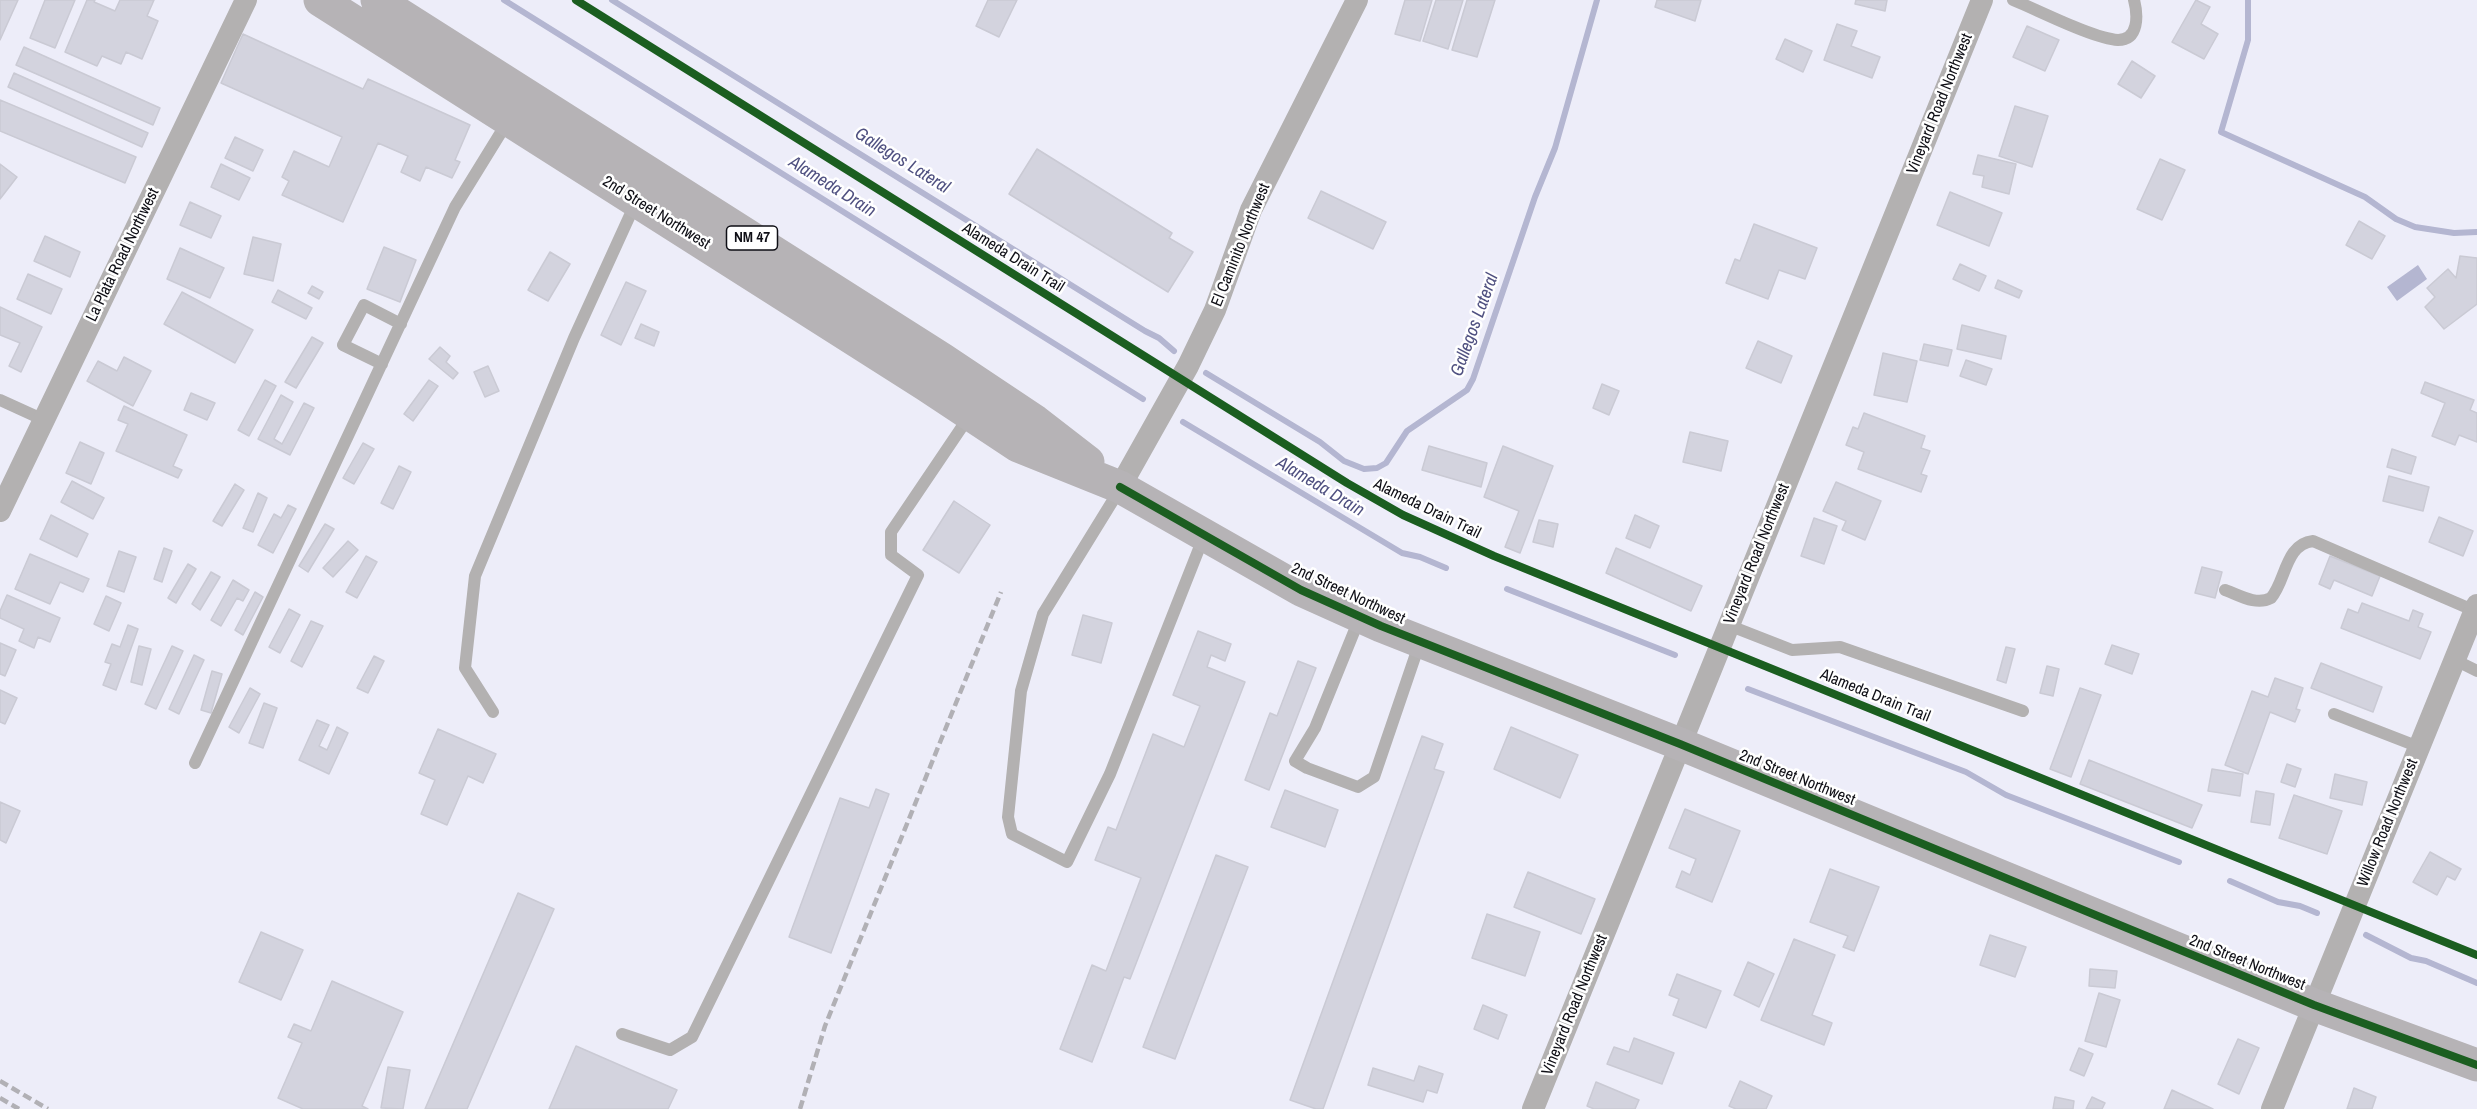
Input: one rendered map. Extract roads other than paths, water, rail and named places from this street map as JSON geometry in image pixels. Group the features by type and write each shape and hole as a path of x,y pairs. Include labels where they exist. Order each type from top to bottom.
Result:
{"main road":[{"name":"2nd Street Northwest","path":"320,0 637,201 977,400 1035,421 1120,487 1301,590 1420,641 1680,744 2314,1005 2477,1065"},
{"name":"2nd Street Northwest","path":"377,0 977,400"}],"street":[{"name":"La Plata Road Northwest","path":"0,511 246,0"},
{"name":"El Caminito Northwest","path":"1120,487 1188,366 1215,310 1251,210 1357,0"},
{"name":"Vineyard Road Northwest","path":"1533,1109 1982,0"},
{"name":"Willow Road Northwest","path":"2272,1109 2354,904 2401,797 2476,608"}],"lane":[{"path":"2013,0 2096,35 2119,40 2132,35 2137,26 2134,0"},
{"path":"195,762 455,207 509,120"},
{"path":"493,712 465,668 475,576 574,338 637,201"},
{"path":"382,364 343,345 364,305 401,324"},
{"path":"0,400 44,420"},
{"path":"622,1034 670,1050 692,1036 918,575 891,555 891,532 977,400"},
{"path":"1120,487 1043,614 1021,691 1008,817 1012,834 1067,862 1110,774 1205,535"},
{"path":"2225,590 2252,600 2261,601 2271,598 2294,551 2300,545 2313,541 2476,608"},
{"path":"1360,616 1315,728 1295,761 1307,768 1358,787 1374,777 1420,641"},
{"path":"1728,625 1792,650 1840,647 2023,711"},
{"path":"2455,660 2477,671"},
{"path":"2334,714 2419,747"}],"water":[{"path":"2418,265 2427,279 2397,301 2387,287"}],"waterway":[{"name":"Alameda Drain","path":"504,0 1143,399"},
{"name":"Gallegos Lateral","path":"612,0 1159,338 1174,351"},
{"name":"Gallegos Lateral","path":"1206,373 1320,442 1344,461 1364,469 1377,468 1386,463 1407,431 1467,390 1473,379 1535,197 1555,148 1597,0"},
{"path":"2248,0 2248,40 2221,132 2365,197 2396,219 2415,227 2454,233 2477,232"},
{"name":"Alameda Drain","path":"1183,422 1402,553 1420,557 1446,568"},
{"name":"Alameda Drain","path":"1507,589 1675,655"},
{"name":"Alameda Drain","path":"1748,689 1966,772 2006,795 2179,862"},
{"name":"Alameda Drain","path":"2230,881 2278,902 2300,906 2317,913"},
{"name":"Alameda Drain","path":"2366,935 2411,958 2426,961 2477,983"}],"railway":[{"path":"800,1109 825,1026 1001,592"},
{"path":"0,1081 48,1109"},
{"path":"0,1098 19,1109"}]}
